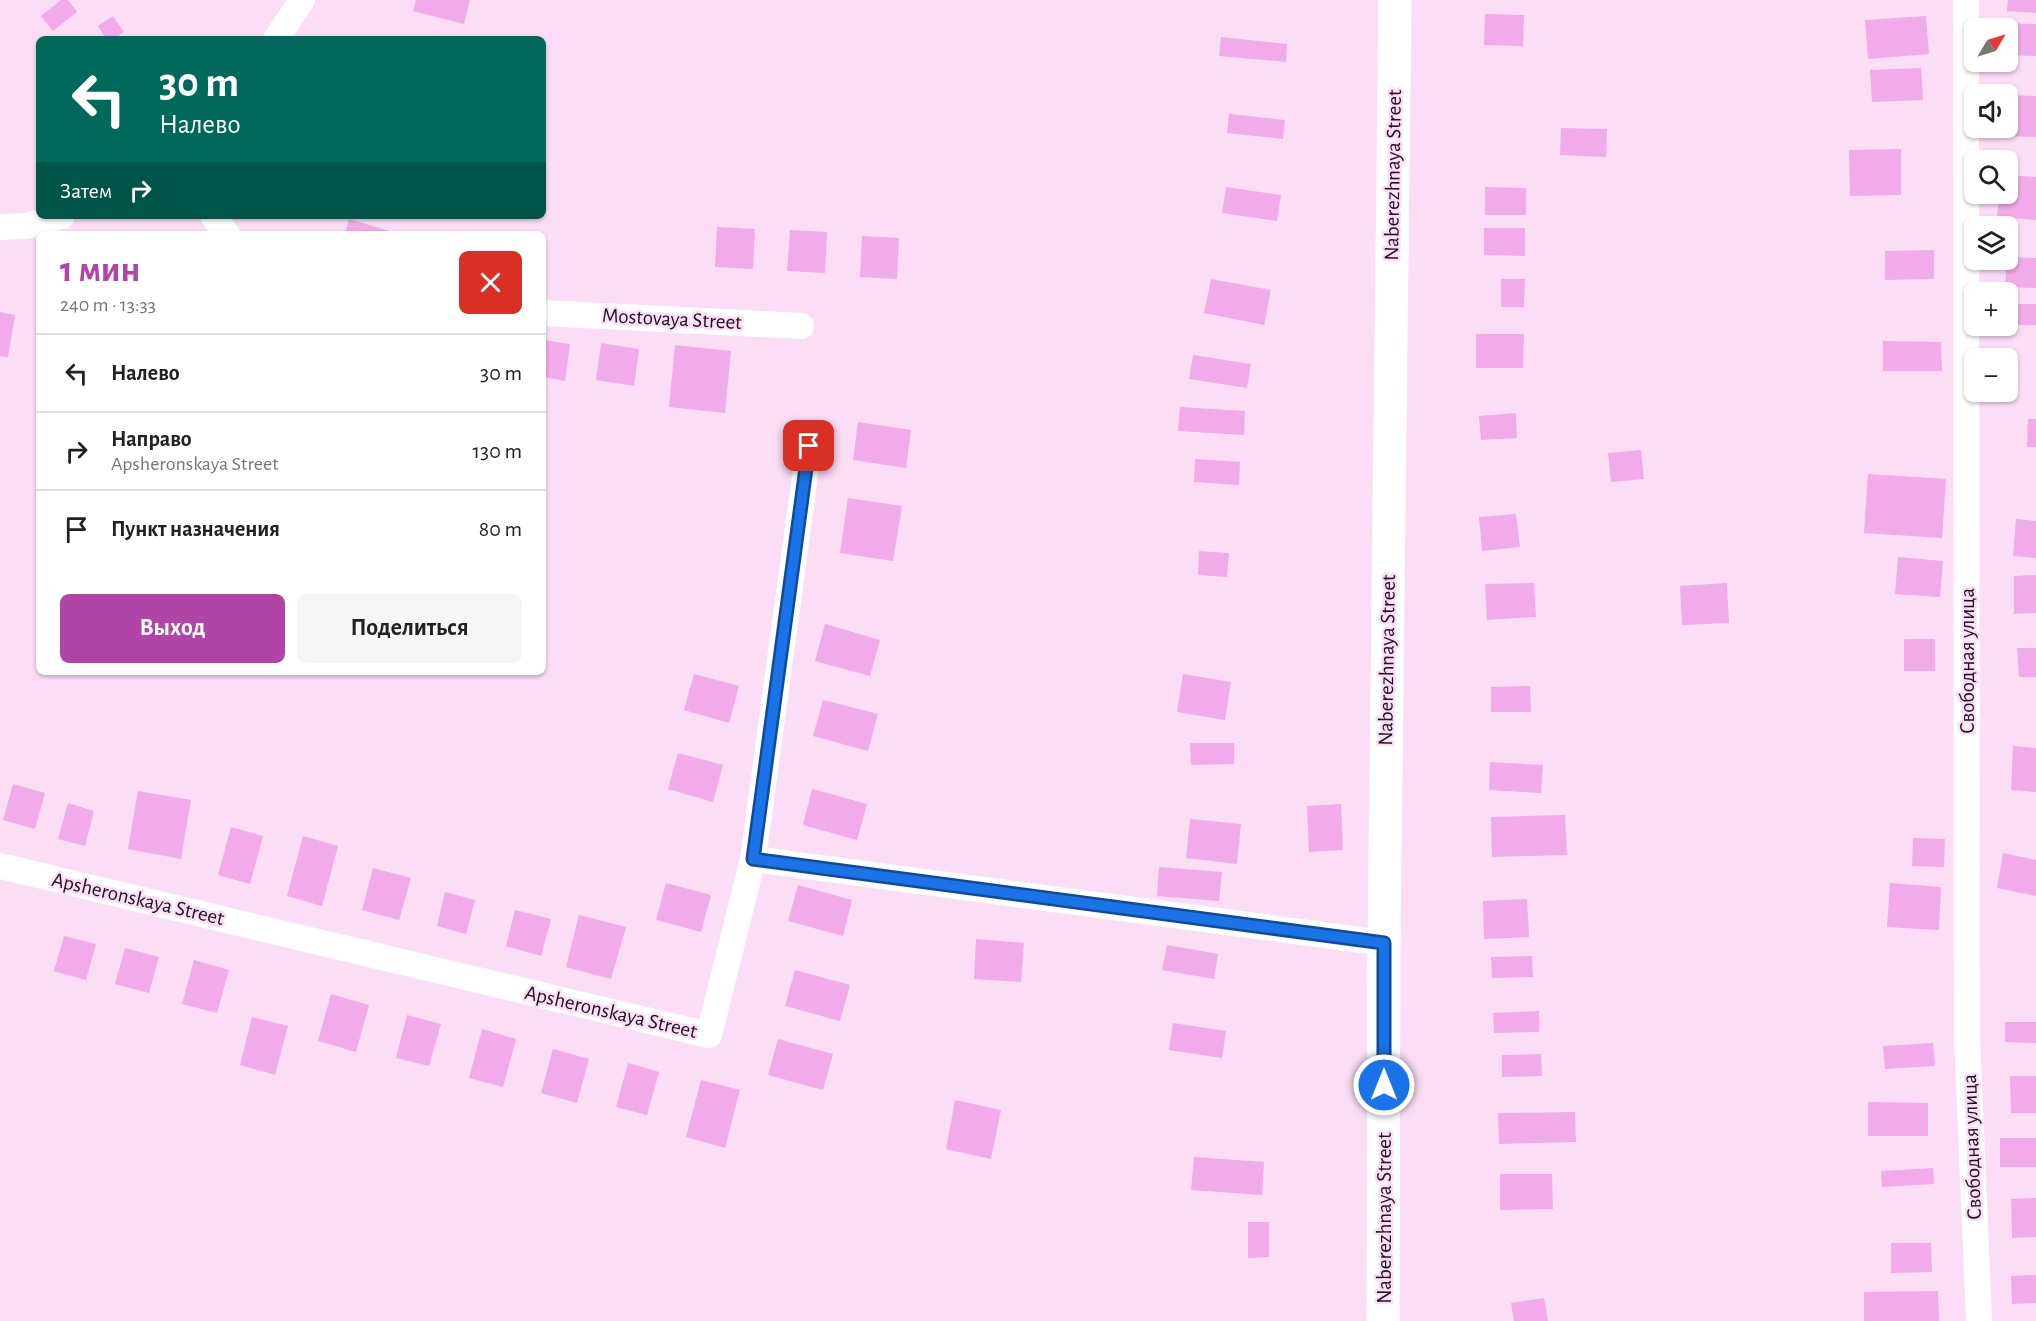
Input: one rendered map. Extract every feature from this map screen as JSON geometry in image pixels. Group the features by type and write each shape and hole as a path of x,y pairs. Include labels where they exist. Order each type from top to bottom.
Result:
{"street":[{"path":"278,36 302,0"},
{"name":"Naberezhnaya Street","path":"1383,1321 1384,943 1395,0"},
{"name":"Свободная улица","path":"1966,0 1967,1036 1979,1321"},
{"path":"0,227 26,226 51,219"},
{"path":"215,219 225,231"},
{"name":"Mostovaya Street","path":"546,313 801,326"},
{"name":"Apsheronskaya Street","path":"0,866 709,1035 753,859 809,446"},
{"path":"753,859 1384,943"}],"building":[{"path":"61,0 68,0 77,12 53,31 41,16"},
{"path":"416,0 470,0 464,24 413,11"},
{"path":"2008,0 2036,0 2036,13 2007,11"},
{"path":"1485,14 1524,15 1523,46 1484,45"},
{"path":"113,16 124,32 118,36 104,36 98,26"},
{"path":"1926,16 1929,54 1868,59 1865,20"},
{"path":"2018,24 2036,24 2036,56 2018,55"},
{"path":"1221,37 1287,44 1286,62 1219,56"},
{"path":"1921,68 1923,100 1872,102 1870,70"},
{"path":"2018,95 2036,96 2036,137 2018,136"},
{"path":"1229,114 1285,120 1283,139 1227,133"},
{"path":"1561,128 1607,129 1606,157 1560,155"},
{"path":"1901,149 1901,195 1850,196 1849,150"},
{"path":"2018,176 2036,177 2036,220 2018,219 2018,216 1997,216 1998,204 2018,204"},
{"path":"1226,187 1281,195 1277,221 1222,213"},
{"path":"1485,187 1526,188 1526,215 1485,215"},
{"path":"349,219 389,231 346,231"},
{"path":"717,227 755,229 753,269 715,267"},
{"path":"1484,228 1525,228 1525,256 1484,255"},
{"path":"790,230 827,232 825,273 787,271"},
{"path":"862,236 899,238 897,279 860,277"},
{"path":"1934,250 1934,279 1885,280 1885,251"},
{"path":"2018,257 2036,258 2036,288 2018,287 2018,282 2005,282 2006,270 2018,270"},
{"path":"1211,279 1271,290 1264,325 1204,313"},
{"path":"1501,279 1525,279 1524,307 1501,307"},
{"path":"2018,304 2036,304 2036,325 2018,325"},
{"path":"0,312 15,315 8,357 0,356"},
{"path":"1476,334 1524,334 1523,368 1476,368"},
{"path":"546,340 570,344 565,381 546,378"},
{"path":"1883,341 1941,342 1942,371 1883,371"},
{"path":"601,343 639,349 634,386 596,380"},
{"path":"675,345 731,351 725,413 669,407"},
{"path":"1193,355 1251,364 1247,388 1189,379"},
{"path":"1180,407 1245,411 1244,435 1178,431"},
{"path":"1516,413 1517,438 1481,440 1479,416"},
{"path":"2028,419 2036,419 2036,447 2027,447"},
{"path":"858,422 911,430 906,468 853,460"},
{"path":"1641,450 1644,479 1611,482 1608,453"},
{"path":"1195,459 1240,462 1239,485 1194,482"},
{"path":"1868,474 1946,479 1942,538 1864,533"},
{"path":"848,498 902,506 893,561 840,553"},
{"path":"1516,514 1520,547 1482,551 1479,517"},
{"path":"2016,519 2036,521 2036,558 2013,556"},
{"path":"1199,551 1229,553 1227,577 1198,575"},
{"path":"1898,557 1943,561 1940,597 1895,594"},
{"path":"2036,575 2036,613 2014,614 2014,576"},
{"path":"1534,583 1536,617 1487,620 1485,584"},
{"path":"1727,583 1729,623 1682,625 1680,586"},
{"path":"825,624 880,640 870,676 815,661"},
{"path":"1904,639 1935,639 1935,671 1904,671"},
{"path":"2017,648 2036,648 2036,677 2019,677"},
{"path":"694,674 739,686 729,723 684,710"},
{"path":"1183,674 1231,682 1225,720 1177,712"},
{"path":"1530,686 1531,712 1491,712 1491,687"},
{"path":"823,700 878,714 868,751 813,736"},
{"path":"1190,743 1234,743 1234,764 1191,765"},
{"path":"2013,746 2036,748 2036,792 2011,790"},
{"path":"678,753 723,765 713,802 668,789"},
{"path":"1490,762 1543,765 1541,793 1489,790"},
{"path":"13,784 45,793 35,829 3,820"},
{"path":"812,789 867,804 857,840 803,825"},
{"path":"138,791 191,800 181,859 128,849"},
{"path":"68,803 94,811 85,846 58,839"},
{"path":"1341,804 1343,850 1309,852 1307,806"},
{"path":"1565,815 1567,855 1492,857 1491,817"},
{"path":"1190,819 1241,824 1237,864 1186,858"},
{"path":"231,827 263,836 250,884 218,875"},
{"path":"303,836 338,846 322,906 287,896"},
{"path":"1913,838 1945,839 1944,867 1912,866"},
{"path":"2003,853 2036,860 2036,896 1997,888"},
{"path":"1159,867 1222,872 1219,901 1157,896"},
{"path":"373,868 411,878 399,920 362,910"},
{"path":"666,883 711,895 701,932 656,920"},
{"path":"1890,883 1941,887 1939,930 1887,927"},
{"path":"798,885 852,900 843,936 788,921"},
{"path":"445,892 475,900 466,934 437,926"},
{"path":"1527,899 1529,937 1484,939 1483,901"},
{"path":"515,910 551,919 541,956 506,946"},
{"path":"579,915 626,927 611,979 566,967"},
{"path":"64,936 96,944 86,980 54,971"},
{"path":"976,939 1024,943 1021,982 974,979"},
{"path":"1167,945 1218,954 1214,979 1162,970"},
{"path":"125,948 159,957 149,993 115,984"},
{"path":"1532,956 1533,977 1492,978 1491,957"},
{"path":"194,960 229,970 217,1013 182,1004"},
{"path":"795,970 850,985 840,1021 785,1006"},
{"path":"331,994 369,1005 356,1052 318,1041"},
{"path":"1539,1011 1539,1032 1494,1033 1493,1013"},
{"path":"407,1015 441,1024 429,1066 396,1058"},
{"path":"252,1017 288,1026 275,1075 240,1065"},
{"path":"2005,1022 2036,1022 2036,1043 2005,1042"},
{"path":"1173,1023 1226,1031 1222,1058 1169,1050"},
{"path":"482,1029 516,1039 503,1087 469,1078"},
{"path":"778,1039 833,1054 823,1090 768,1075"},
{"path":"1933,1043 1935,1066 1885,1069 1883,1046"},
{"path":"553,1049 589,1059 577,1103 541,1093"},
{"path":"1541,1054 1542,1076 1502,1077 1502,1055"},
{"path":"628,1063 659,1072 647,1115 616,1107"},
{"path":"2010,1076 2036,1076 2036,1113 2011,1113"},
{"path":"701,1080 740,1090 725,1148 686,1137"},
{"path":"955,1100 1001,1110 991,1159 946,1149"},
{"path":"1868,1102 1928,1103 1928,1136 1868,1136"},
{"path":"1575,1112 1576,1142 1499,1144 1498,1113"},
{"path":"2000,1138 2036,1138 2036,1167 2000,1167"},
{"path":"1194,1157 1264,1162 1262,1195 1191,1190"},
{"path":"1933,1168 1934,1184 1882,1187 1881,1171"},
{"path":"1500,1174 1552,1174 1553,1209 1500,1210"},
{"path":"2036,1198 2036,1237 2012,1238 2011,1199"},
{"path":"1248,1222 1269,1222 1269,1257 1248,1258"},
{"path":"1891,1243 1931,1243 1932,1272 1891,1273"},
{"path":"2036,1275 2036,1303 2012,1304 2011,1276"},
{"path":"1938,1291 1939,1321 1864,1321 1864,1292"},
{"path":"1544,1298 1548,1321 1514,1321 1511,1303"}],"route":[{"path":"809,446 753,859 1384,943 1384,1085"}]}
